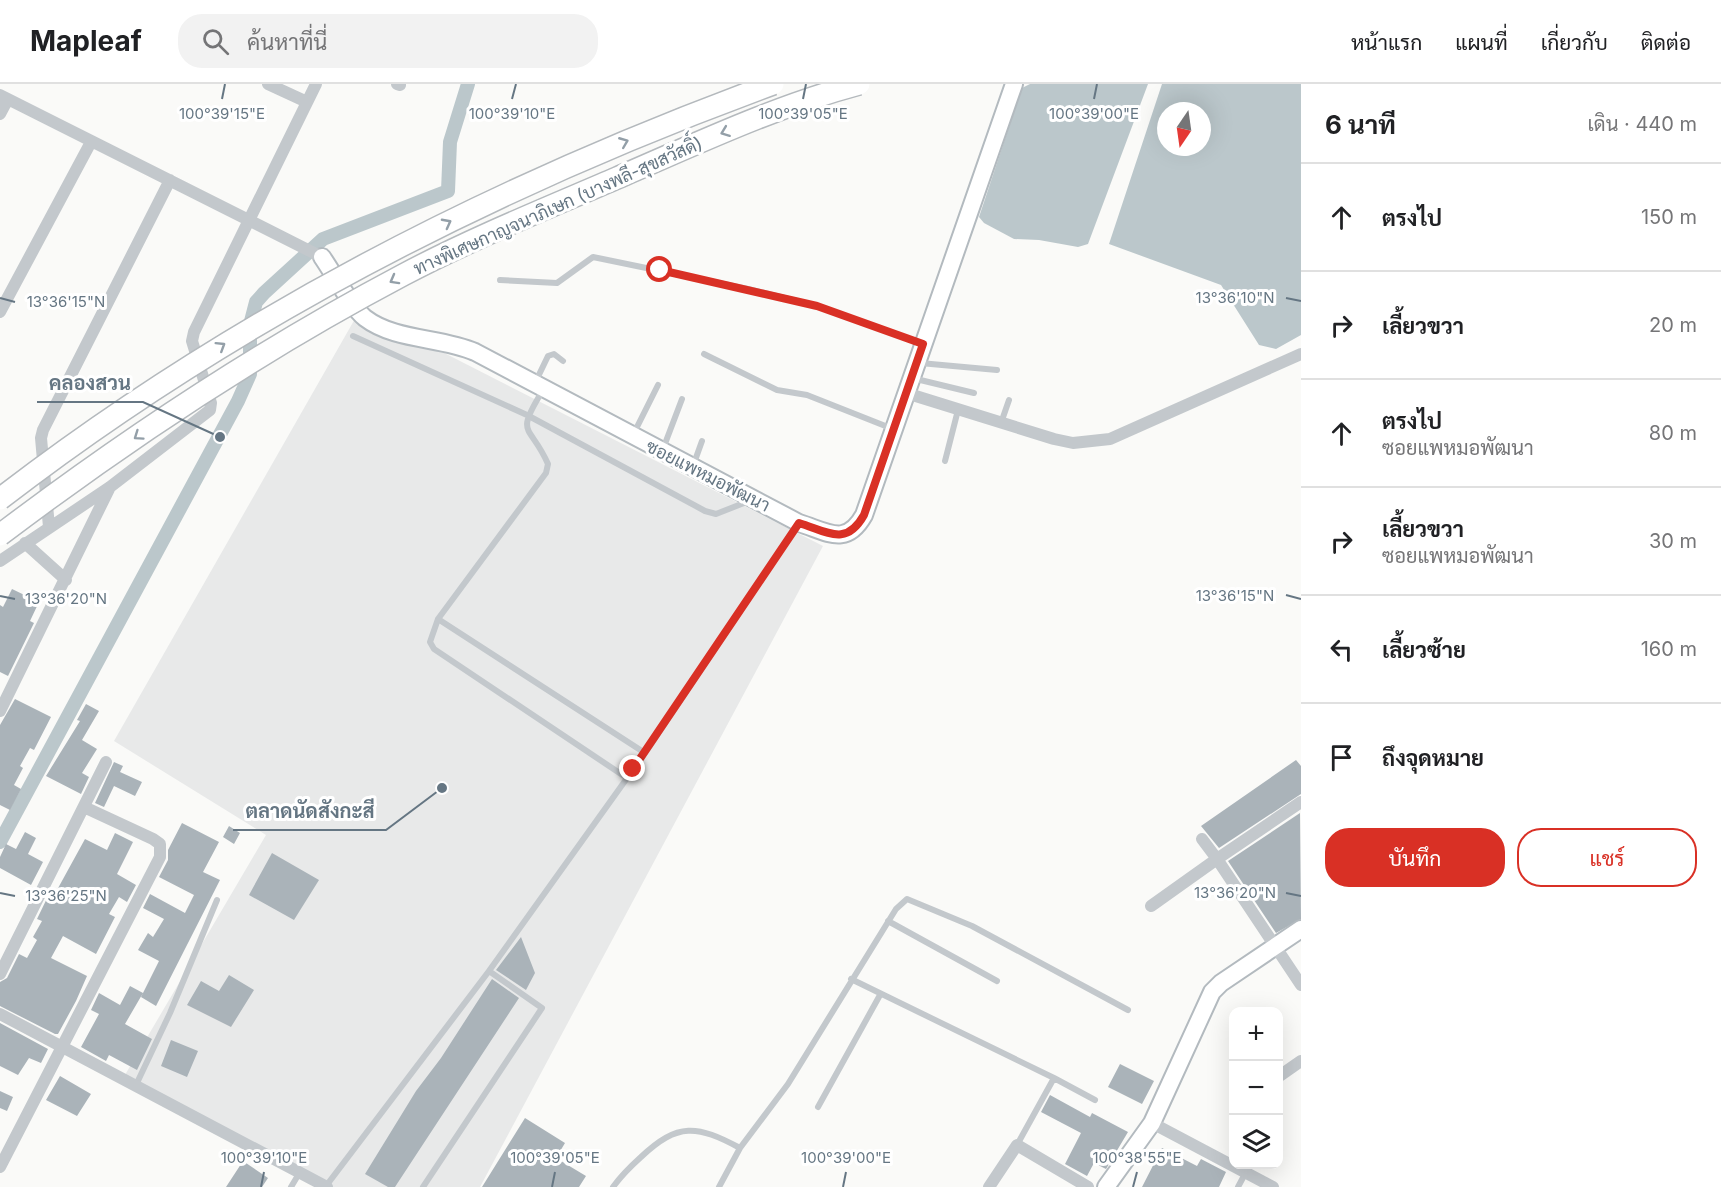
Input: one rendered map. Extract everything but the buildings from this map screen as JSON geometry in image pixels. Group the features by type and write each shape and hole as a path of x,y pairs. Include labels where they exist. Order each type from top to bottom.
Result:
{"highway":[{"name":"ทางพิเศษกาญจนาภิเษก (บางพลี-สุขสวัสดิ์)","path":"0,499 100,426 268,317 489,201 590,155 773,84"},
{"name":"ทางพิเศษกาญจนาภิเษก (บางพลี-สุขสวัสดิ์)","path":"0,535 199,393 290,338 404,275 484,235 712,137 859,84"}],"street":[{"path":"268,84 307,102"},
{"path":"0,561 110,487 210,410 211,403 192,341 197,324 316,84"},
{"name":"ซอยแพหมอพัฒนา","path":"322,257 363,316 396,331 458,344 799,523 837,536 848,534 856,528 864,515 1014,84"},
{"path":"0,114 4,97 322,257"},
{"path":"0,312 91,142"},
{"path":"49,527 41,438 43,430 170,180"},
{"path":"911,378 958,410 1073,443 1110,439 1301,354"},
{"path":"0,711 110,487"},
{"path":"25,543 66,580"},
{"path":"0,974 106,762"},
{"path":"1151,906 1301,801"},
{"path":"0,1167 161,850 160,844 153,839 84,807"},
{"path":"1202,839 1301,985"},
{"path":"1106,1187 1152,1123 1212,992 1221,982 1301,929"},
{"path":"0,1014 327,1187"},
{"path":"1283,1074 1301,1061"},
{"path":"1152,1123 1273,1187"},
{"path":"989,1187 1017,1144 1088,1187"}],"lane":[{"path":"500,280 557,283 593,257 748,289 817,306 923,344"},
{"path":"353,336 527,415 705,511 716,514 752,499"},
{"path":"563,361 554,354 548,356 539,387 527,415 526,429 545,457 548,464 546,473 438,619 431,634 434,649 627,778"},
{"path":"704,354 777,390 807,395 894,430"},
{"path":"911,378 997,370"},
{"path":"911,378 974,393"},
{"path":"632,436 658,385"},
{"path":"662,453 682,399"},
{"path":"1001,423 1009,400"},
{"path":"945,461 958,410"},
{"path":"692,468 702,441"},
{"path":"327,1187 489,971 645,753 799,523"},
{"path":"438,619 645,753"},
{"path":"719,1187 740,1148 788,1084 888,921 907,899 919,902 972,926 1128,1010"},
{"path":"135,1086 170,1013 217,900"},
{"path":"888,921 997,981"},
{"path":"423,1187 542,1008 489,971"},
{"path":"851,979 880,995 957,1029 1095,1100"},
{"path":"818,1107 880,995"},
{"path":"1017,1144 1054,1078"},
{"path":"613,1187 658,1140 682,1130 698,1130 716,1135 740,1148"},
{"path":"291,1187 300,1172"},
{"path":"1238,1187 1246,1172"}],"shaded area":[{"path":"1030,84 1148,84 1088,244 1078,247 1039,240 1014,239 984,223 979,217 1022,88"},
{"path":"1162,84 1301,84 1301,335 1276,349 1259,345 1221,285 1109,244"},
{"path":"360,310 823,546 480,1187 322,1187 122,1080 266,835 114,741"}],"waterway":[{"path":"0,842 238,401 250,374 250,325 256,302 323,239 448,191 450,142 468,84"}],"place":[{"name":"คลองสวน","path":"220,437"},
{"name":"ตลาดนัดสังกะสี","path":"442,788"}],"route":[{"path":"633,769 771,568 799,523 837,536 848,534 856,528 864,515 923,344 817,306 660,270"}]}
